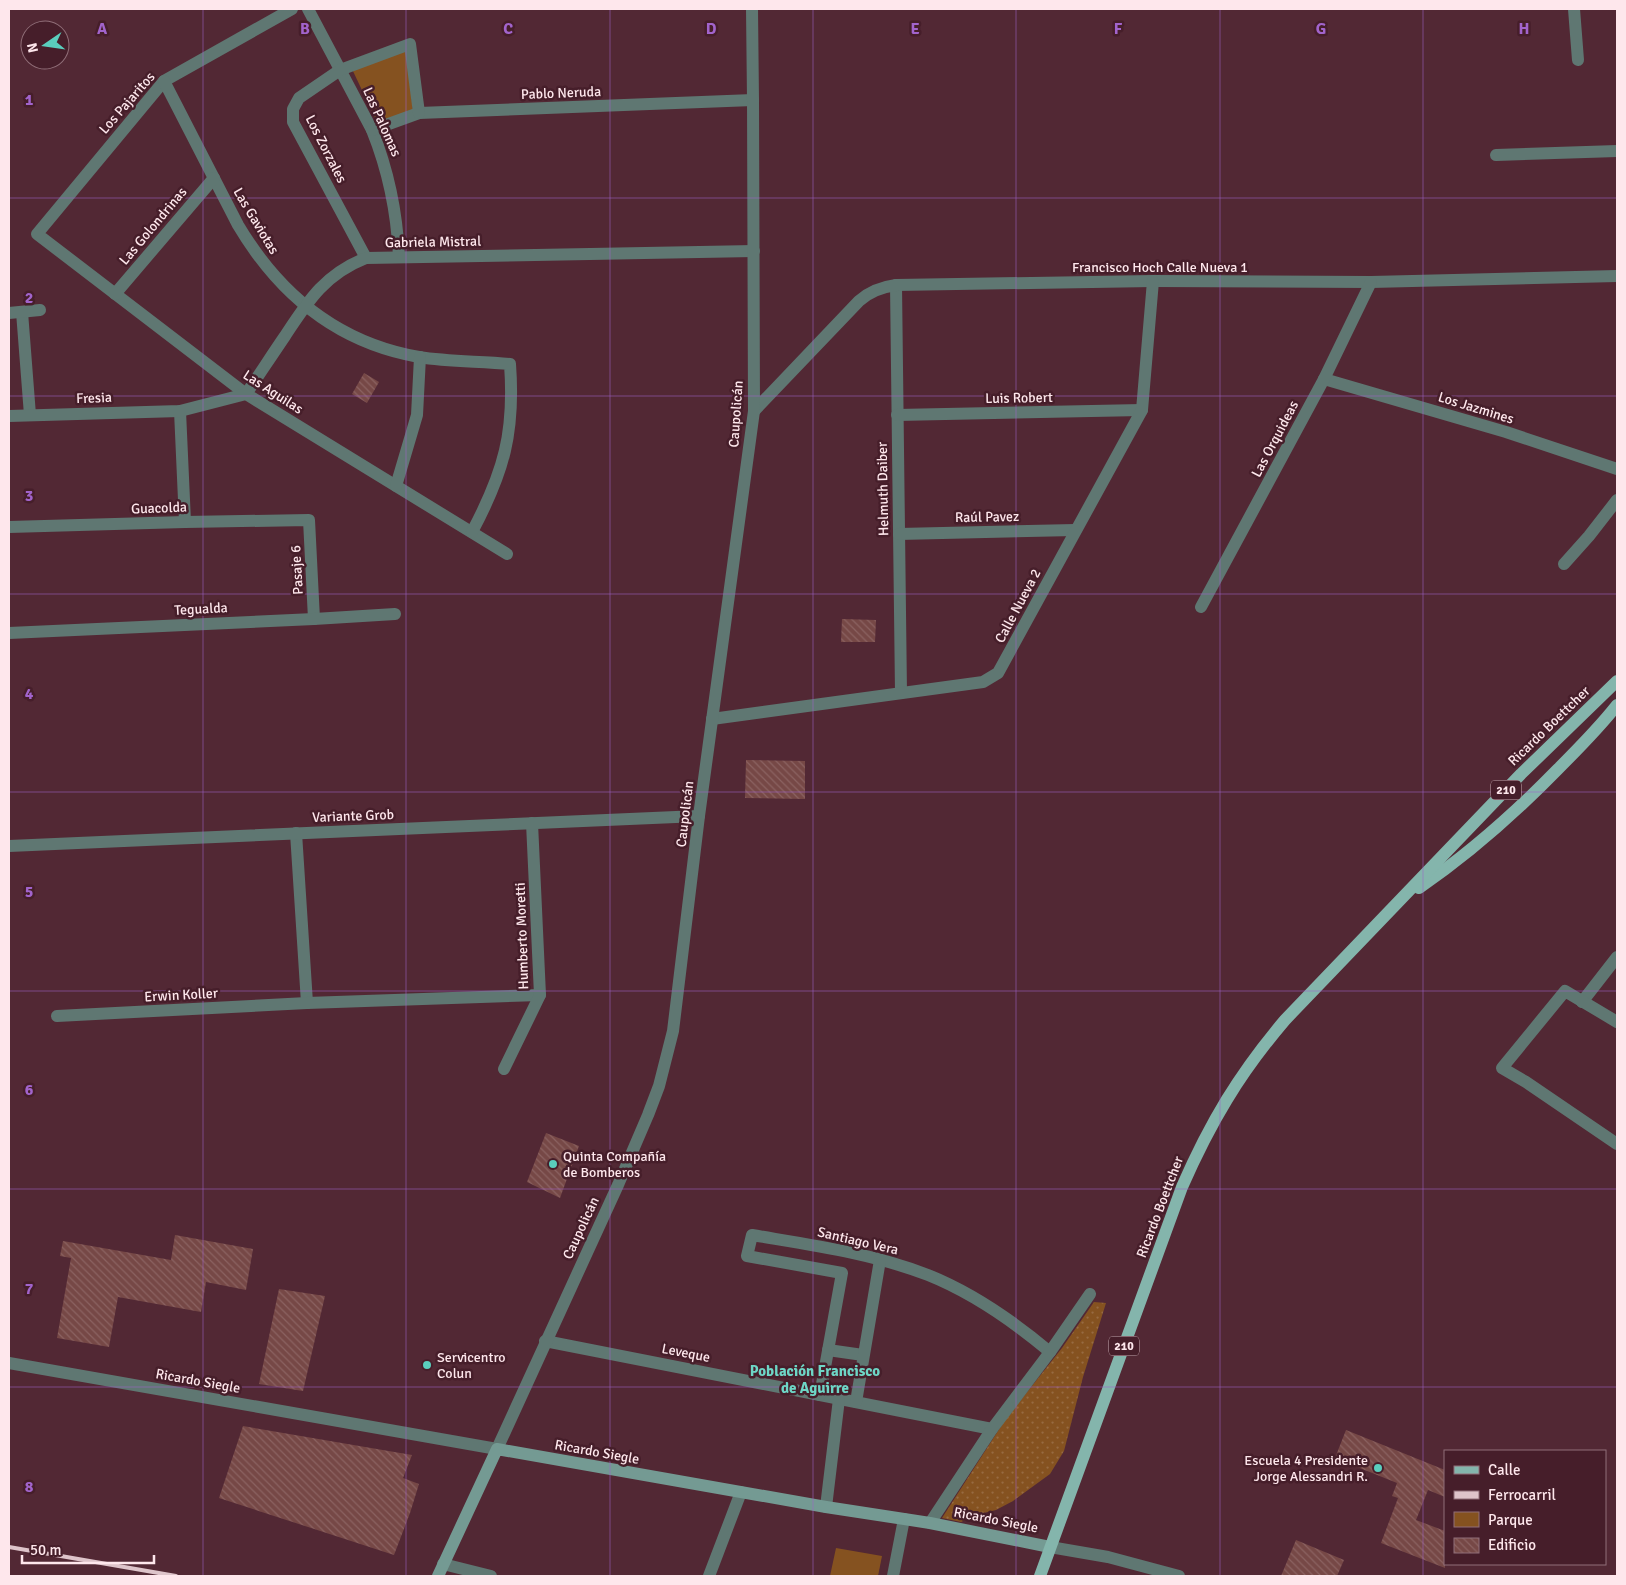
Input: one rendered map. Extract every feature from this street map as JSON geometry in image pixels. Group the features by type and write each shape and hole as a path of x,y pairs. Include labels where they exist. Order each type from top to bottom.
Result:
{"main road":[{"name":"Ricardo Boettcher","path":"1040,1576 1182,1187 1196,1154 1215,1118 1250,1064 1284,1020 1522,774 1617,681"},
{"name":"Ricardo Boettcher","path":"1399,902 1439,875 1506,820 1582,746 1617,704"},
{"name":"Ricardo Siegle","path":"497,1449 826,1507 930,1523 1050,1547"},
{"name":"Caupolicán","path":"438,1576 497,1449"}],"street":[{"name":"Los Pajaritos","path":"37,234 164,81 292,9"},
{"name":"Las Palomas","path":"308,9 372,130 382,156 391,190 397,227 399,257"},
{"name":"Caupolicán","path":"497,1449 618,1185 648,1115 659,1086 677,1006 699,816 754,411 752,9"},
{"path":"1574,9 1578,60"},
{"name":"Los Zorzales","path":"366,258 293,122 293,109 299,98 340,70 410,44 419,113"},
{"name":"Las Gaviotas","path":"164,81 251,248 273,275 305,306 348,333 371,343 420,357 510,364 512,409 505,454 498,479 488,503 472,532"},
{"name":"Pablo Neruda","path":"372,130 419,113 753,100"},
{"path":"1496,155 1617,151"},
{"name":"Las Golondrinas","path":"115,294 214,178"},
{"name":"Las Aguilas","path":"37,234 246,394 506,554"},
{"name":"Gabriela Mistral","path":"246,394 314,294 335,274 366,258 754,251"},
{"name":"Francisco Hoch Calle Nueva 1","path":"754,411 865,296 884,287 896,285 1153,281 1371,282 1617,276"},
{"name":"Calle Nueva 2","path":"712,719 983,682 998,673 1142,410 1153,281"},
{"name":"Las Orquideas","path":"1201,607 1324,379 1371,282"},
{"name":"Helmuth Daiber","path":"896,285 901,693"},
{"path":"9,313 40,310"},
{"path":"22,312 30,416"},
{"path":"396,486 417,415 420,357"},
{"name":"Los Jazmines","path":"1324,379 1506,432 1617,469"},
{"path":"185,522 180,411 246,394"},
{"name":"Luis Robert","path":"897,415 1142,410"},
{"name":"Fresia","path":"9,416 180,411"},
{"path":"1564,564 1617,500"},
{"name":"Guacolda","path":"9,527 310,520"},
{"name":"Pasaje 6","path":"310,520 314,619"},
{"name":"Raúl Pavez","path":"899,534 1075,530"},
{"name":"Tegualda","path":"9,633 395,614"},
{"name":"Variante Grob","path":"9,846 699,816"},
{"name":"Humberto Moretti","path":"504,1069 540,995 532,823"},
{"path":"296,833 307,1003"},
{"path":"1582,1002 1617,956"},
{"path":"1617,1022 1565,991 1502,1068 1526,1082 1617,1144"},
{"name":"Erwin Koller","path":"57,1016 307,1003 540,995"},
{"name":"Santiago Vera","path":"828,1350 842,1273 747,1256 752,1235 843,1251 880,1260 928,1276 978,1300 1019,1327 1050,1352"},
{"path":"856,1402 880,1260"},
{"path":"930,1523 992,1429 1050,1352 1090,1294"},
{"name":"Leveque","path":"545,1341 992,1429"},
{"path":"820,1395 828,1350 864,1355"},
{"name":"Ricardo Siegle","path":"9,1362 497,1449"},
{"path":"826,1507 839,1399"},
{"path":"709,1576 741,1492"},
{"path":"893,1576 904,1519"},
{"name":"Ricardo Siegle","path":"1050,1547 1108,1558 1179,1576"},
{"path":"443,1564 491,1576"}],"green space":[{"path":"406,50 413,110 377,122 352,69"},
{"path":"1094,1302 1106,1303 1083,1377 1064,1451 1050,1474 1013,1501 996,1510 975,1515 961,1522 942,1518 1005,1420 1062,1348"},
{"path":"836,1548 882,1556 878,1576 830,1576"}],"building":[{"path":"364,373 379,382 367,403 352,394"},
{"path":"842,619 876,620 875,642 841,642"},
{"path":"746,760 805,761 805,799 745,798"},
{"name":"Quinta Compañía de Bomberos","path":"546,1133 579,1146 560,1198 527,1182"},
{"path":"175,1235 253,1249 246,1290 206,1282 201,1312 118,1297 109,1347 57,1338 71,1258 60,1256 63,1241 171,1260"},
{"path":"279,1289 325,1296 303,1391 259,1384"},
{"path":"243,1426 412,1455 403,1478 419,1484 394,1555 219,1498"},
{"path":"1346,1430 1444,1470 1444,1497 1428,1490 1416,1520 1444,1531 1445,1568 1381,1543 1398,1498 1392,1496 1397,1483 1335,1458"},
{"path":"1296,1540 1344,1560 1337,1576 1281,1576"}],"railway":[{"path":"9,1547 176,1576"}],"place":[{"name":"Quinta Compañía de Bomberos","path":"553,1164"},
{"name":"Servicentro Colun","path":"427,1365"},
{"name":"Escuela 4 Presidente Jorge Alessandri R.","path":"1378,1468"}],"district":[{"name":"Población Francisco de Aguirre","path":"815,1380"}]}
